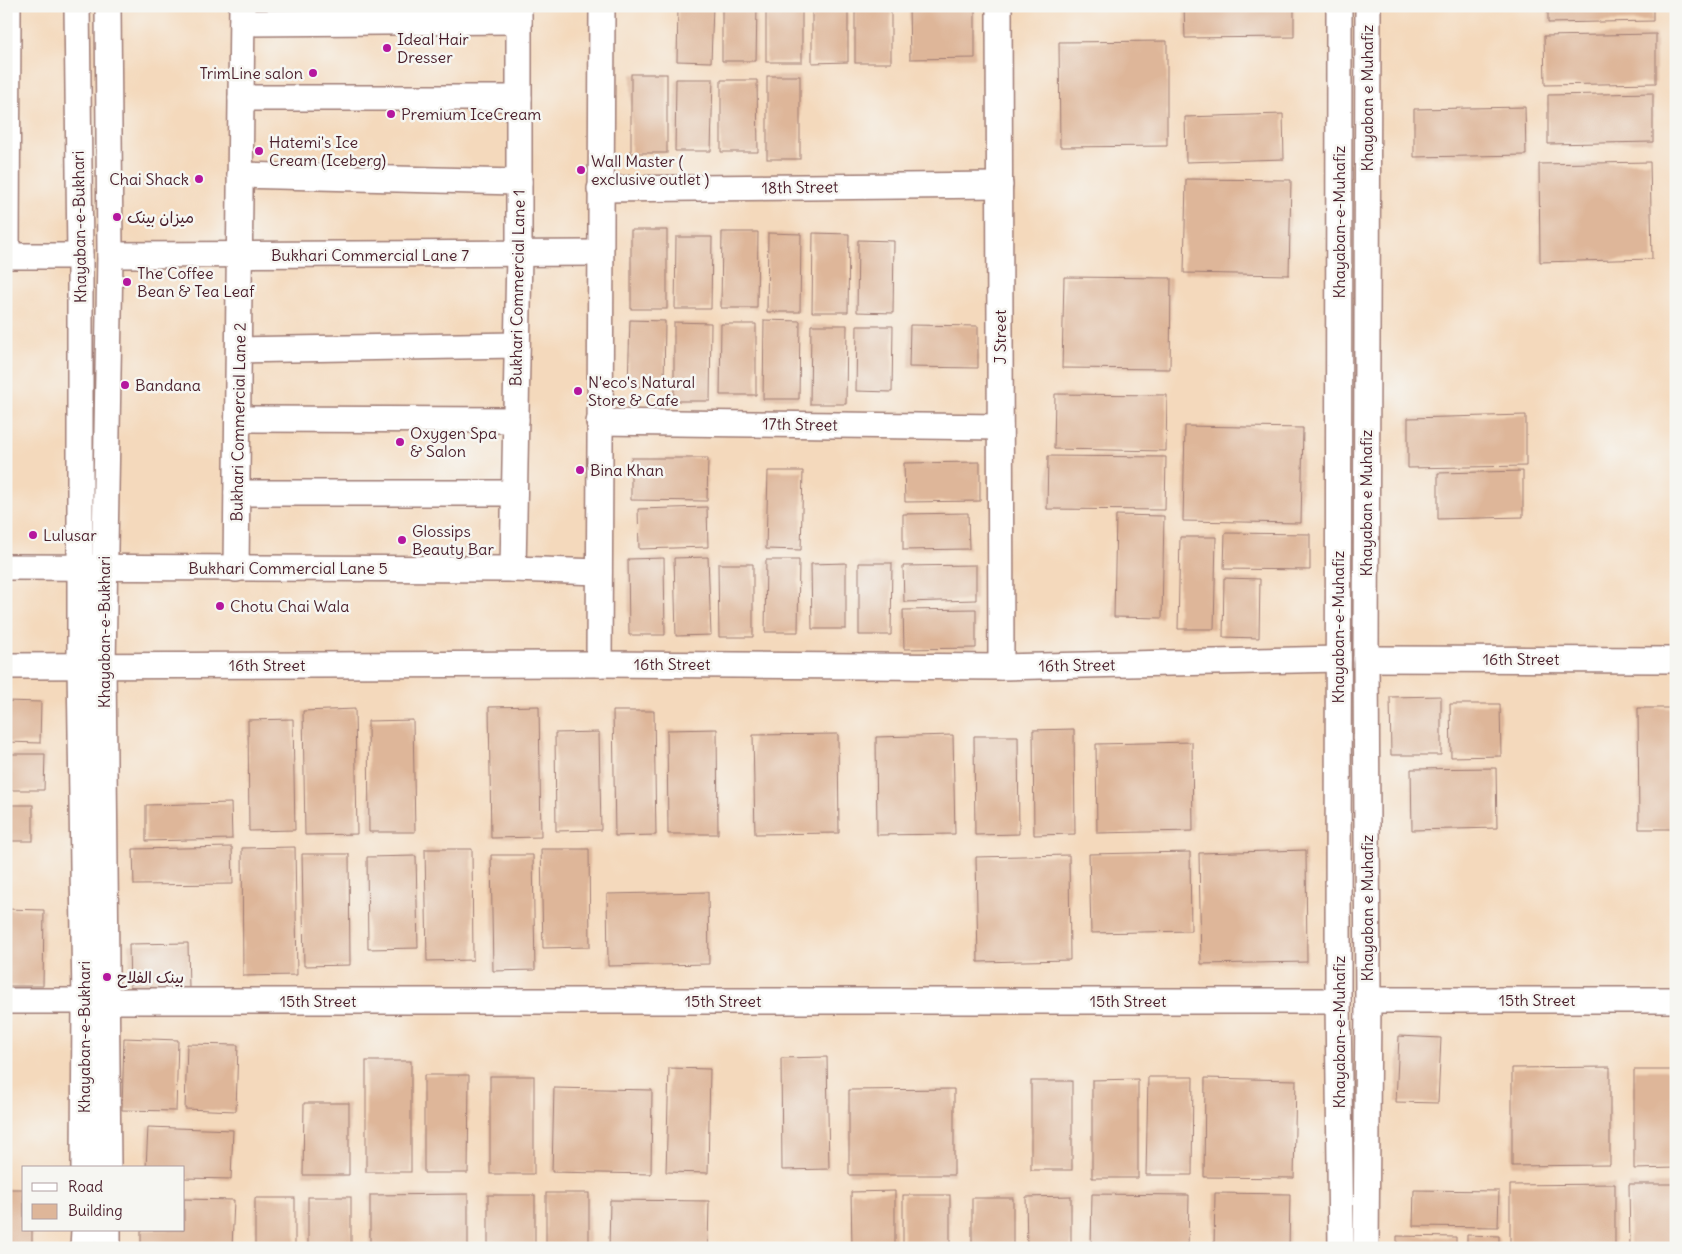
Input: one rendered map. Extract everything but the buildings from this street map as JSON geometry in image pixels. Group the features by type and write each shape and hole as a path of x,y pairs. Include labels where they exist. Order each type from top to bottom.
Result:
{"street":[{"path":"8,6 6,256 80,256"},
{"name":"Khayaban-e-Bukhari","path":"77,6 80,256 92,568"},
{"name":"Khayaban-e-Bukhari","path":"108,6 110,256 92,568 91,665 96,1001 108,1166"},
{"path":"599,664 602,6"},
{"name":"J Street","path":"999,6 1001,667"},
{"name":"Khayaban-e-Muhafiz","path":"1339,6 1338,1001 1341,1248"},
{"name":"Khayaban e Muhafiz","path":"1368,6 1366,476 1368,1000"},
{"path":"242,15 518,14"},
{"name":"Bukhari Commercial Lane 1","path":"513,569 519,182 518,14"},
{"name":"Bukhari Commercial Lane 2","path":"236,568 242,15"},
{"path":"241,98 519,98"},
{"path":"240,175 519,182"},
{"name":"18th Street","path":"600,189 1000,185"},
{"name":"Bukhari Commercial Lane 7","path":"110,256 600,254"},
{"path":"239,350 517,345"},
{"path":"238,420 516,420"},
{"name":"17th Street","path":"599,422 1000,426"},
{"path":"1338,476 1366,476"},
{"path":"237,493 514,493"},
{"name":"Bukhari Commercial Lane 5","path":"6,567 513,569 599,572"},
{"name":"16th Street","path":"6,666 599,664 1001,667 1338,659"},
{"name":"16th Street","path":"1366,659 1676,660"},
{"path":"1338,822 1367,821"},
{"name":"Khayaban-e-Muhafiz","path":"1366,1248 1368,1000"},
{"name":"15th Street","path":"1368,1000 1676,1000"},
{"name":"15th Street","path":"6,1001 1338,1001"},
{"name":"Khayaban-e-Bukhari","path":"84,1166 96,1001"},
{"path":"83,1248 84,1232"},
{"path":"108,1232 108,1248"}],"place":[{"name":"Ideal Hair Dresser","path":"387,48"},
{"name":"TrimLine salon","path":"313,73"},
{"name":"Premium IceCream","path":"391,114"},
{"name":"Hatemi's Ice Cream (Iceberg)","path":"259,151"},
{"name":"Wall Master ( exclusive outlet )","path":"581,170"},
{"name":"Chai Shack","path":"199,179"},
{"name":"میزان بینک","path":"117,217"},
{"name":"The Coffee Bean & Tea Leaf","path":"127,282"},
{"name":"Bandana","path":"125,385"},
{"name":"N'eco's Natural Store & Cafe","path":"578,391"},
{"name":"Oxygen Spa & Salon","path":"400,442"},
{"name":"Bina Khan","path":"580,470"},
{"name":"Lulusar","path":"33,535"},
{"name":"Glossips Beauty Bar","path":"402,540"},
{"name":"Chotu Chai Wala","path":"220,606"},
{"name":"بینک الفلاح","path":"107,977"}]}
